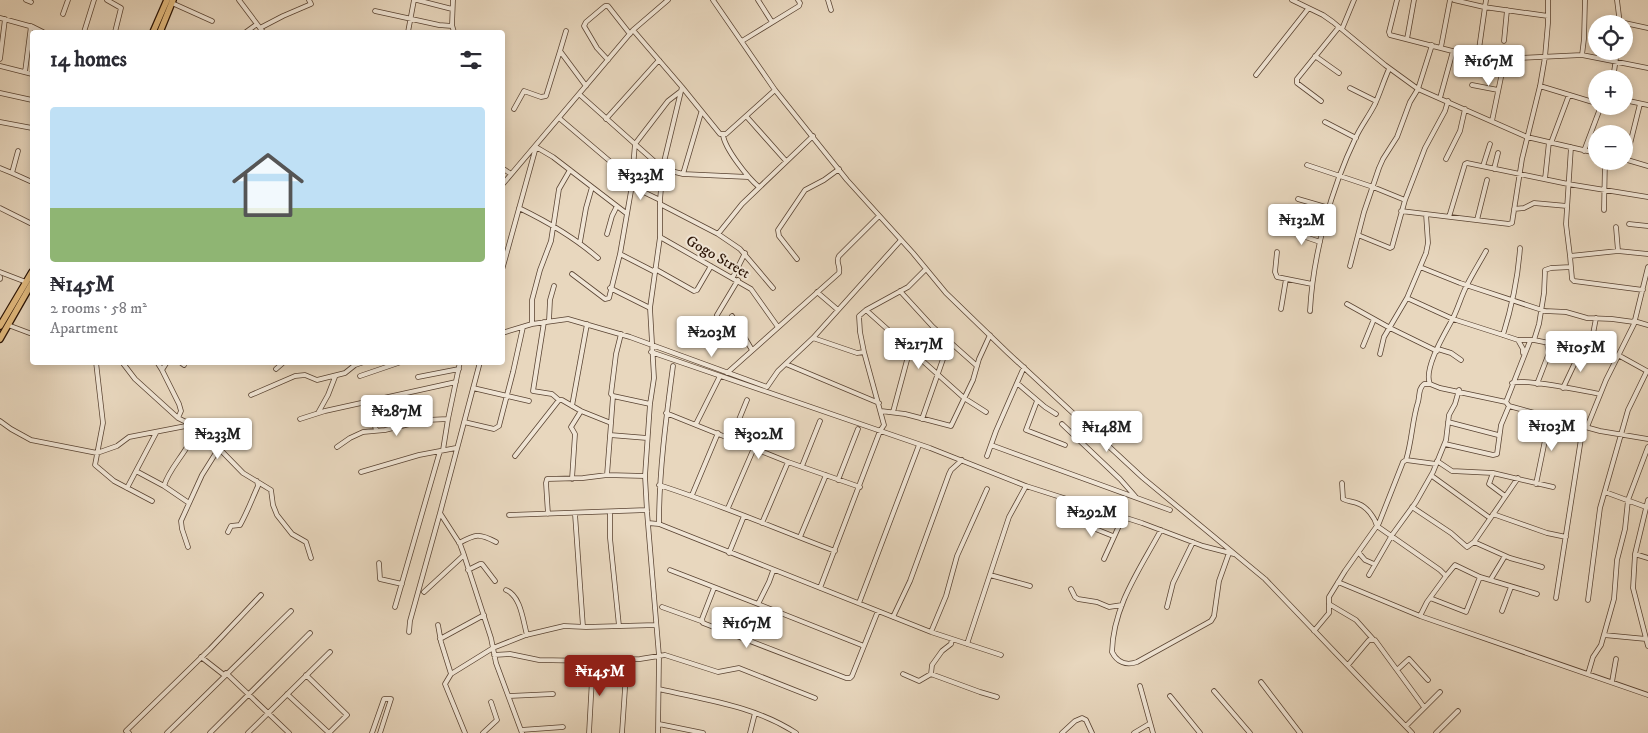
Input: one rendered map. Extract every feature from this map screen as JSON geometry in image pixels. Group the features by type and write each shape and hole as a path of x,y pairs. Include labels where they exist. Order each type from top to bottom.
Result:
{"main road":[{"path":"154,30 171,1"},
{"path":"161,30 171,1"},
{"path":"0,339 30,283"},
{"path":"0,326 30,283"}],"street":[{"path":"26,0 31,2"},
{"path":"63,14 68,0"},
{"path":"85,30 94,0"},
{"path":"107,0 121,8 116,30"},
{"path":"239,0 261,30"},
{"path":"250,30 311,4 309,0"},
{"path":"408,30 415,0 452,9"},
{"path":"453,0 453,30"},
{"path":"505,181 633,30 668,0"},
{"path":"713,0 775,90 839,169 946,293 1143,478 1265,579 1412,733"},
{"path":"758,0 772,22"},
{"path":"742,41 799,6 798,0"},
{"path":"828,0 831,10"},
{"path":"1292,0 1323,15 1389,69 1418,89 1527,137 1588,152"},
{"path":"1321,101 1296,82 1297,78 1341,28 1354,0"},
{"path":"1397,0 1390,34 1407,39 1478,56 1505,58 1582,55 1648,68"},
{"path":"1407,39 1414,0"},
{"path":"1441,47 1452,0 1548,16"},
{"path":"1478,56 1486,0"},
{"path":"1401,211 1511,224 1527,137 1545,57 1548,0"},
{"path":"1582,55 1585,0"},
{"path":"1617,0 1619,15"},
{"path":"171,1 212,21"},
{"path":"608,60 597,48 585,28 586,22 605,6 608,6 630,34"},
{"path":"1256,75 1308,9"},
{"path":"1504,40 1507,10"},
{"path":"375,11 438,25 452,26"},
{"path":"0,59 2,19 39,30"},
{"path":"1633,25 1648,28"},
{"path":"25,72 30,26"},
{"path":"633,30 701,113 723,135 726,146 746,171 748,177 759,187"},
{"path":"514,109 524,91 541,97 546,96 566,31"},
{"path":"1350,266 1364,212 1373,187 1384,158 1396,138 1410,102 1418,89 1432,45"},
{"path":"1440,98 1453,51"},
{"path":"560,52 586,86"},
{"path":"1316,56 1339,73"},
{"path":"1492,121 1505,58"},
{"path":"606,119 659,60"},
{"path":"1614,70 1616,62"},
{"path":"0,66 30,73"},
{"path":"1310,311 1312,284 1329,208 1356,138 1376,101 1389,69"},
{"path":"1472,85 1498,90"},
{"path":"1540,86 1588,101"},
{"path":"1350,88 1376,101"},
{"path":"572,274 605,300 609,298 620,254 632,180 635,144 668,101 682,89"},
{"path":"658,733 660,656 646,510 645,476 650,404 654,378 651,352 650,308 660,237 660,202 663,169 682,89"},
{"path":"723,135 775,90"},
{"path":"0,93 30,100"},
{"path":"579,94 663,169 682,174 748,177"},
{"path":"1545,179 1550,142 1569,95"},
{"path":"1358,234 1391,248 1401,211 1425,148 1445,111 1448,101"},
{"path":"1633,102 1648,105"},
{"path":"1633,130 1640,104"},
{"path":"1446,159 1460,131 1465,109"},
{"path":"682,174 701,113"},
{"path":"1584,151 1598,115"},
{"path":"746,116 786,161"},
{"path":"559,118 632,180"},
{"path":"0,122 30,128"},
{"path":"1325,122 1356,138"},
{"path":"718,234 742,204 813,136"},
{"path":"1483,166 1490,144"},
{"path":"536,147 553,156 626,213"},
{"path":"505,260 536,147"},
{"path":"1571,148 1566,232 1572,279 1574,281 1643,290"},
{"path":"12,174 18,151"},
{"path":"1494,169 1498,152"},
{"path":"1633,162 1648,166"},
{"path":"1449,217 1465,164 1648,198"},
{"path":"1308,165 1405,200"},
{"path":"0,168 30,181"},
{"path":"797,259 779,236 778,230 805,190 839,169"},
{"path":"505,170 511,174"},
{"path":"532,324 532,300 540,270 551,241 559,188 570,170"},
{"path":"1604,210 1605,170"},
{"path":"1477,220 1486,180"},
{"path":"631,186 718,234 745,253 773,288"},
{"path":"580,242 592,187"},
{"path":"1298,199 1329,208"},
{"path":"1514,209 1534,204 1567,206"},
{"path":"607,234 617,206"},
{"path":"0,208 30,223"},
{"path":"520,208 580,242 598,258"},
{"path":"1380,354 1384,337 1406,298 1428,245 1426,214"},
{"path":"696,424 723,374 839,273 837,260 839,256 879,216"},
{"path":"1629,224 1648,226"},
{"path":"1616,227 1618,251"},
{"path":"1291,232 1320,242"},
{"name":"Gogo Street","path":"660,237 733,277 752,290 778,327"},
{"path":"766,389 778,371 812,338 901,240"},
{"path":"1503,335 1513,301 1519,270 1520,248"},
{"path":"1430,384 1428,379 1437,350 1453,319 1467,285 1486,251"},
{"path":"1570,256 1618,251 1648,254"},
{"path":"1277,252 1277,277 1312,284"},
{"path":"733,277 745,253"},
{"path":"620,254 694,291 711,266"},
{"path":"1420,267 1540,310 1566,312 1587,318 1648,325"},
{"path":"1445,444 1494,455 1497,453 1498,435 1508,404 1512,383 1539,324 1546,269 1571,267"},
{"path":"1556,598 1585,427 1634,322 1648,267"},
{"path":"820,588 884,424 864,352 859,316 866,310 908,287 926,268"},
{"path":"0,272 30,283"},
{"path":"1281,308 1286,279"},
{"path":"717,314 738,280"},
{"path":"554,286 533,391 552,394 559,400 610,423"},
{"path":"610,288 650,308"},
{"path":"817,292 838,310"},
{"path":"900,292 933,327 977,366"},
{"path":"1406,298 1453,319 1518,340 1532,340 1581,350"},
{"path":"1347,304 1390,328 1437,350 1451,353 1461,360"},
{"path":"866,310 964,398 986,412"},
{"path":"732,316 752,350"},
{"path":"505,332 532,324 564,318 621,334 723,374"},
{"path":"1563,388 1581,350 1593,334 1596,318"},
{"path":"1363,346 1374,319"},
{"path":"572,406 587,324"},
{"path":"8,325 30,333"},
{"path":"464,422 497,428 499,426 523,327"},
{"path":"607,475 613,396 610,392 621,334"},
{"path":"881,411 893,412 951,426 973,380 990,335"},
{"path":"812,338 857,353 864,352"},
{"path":"1518,340 1523,349 1523,356"},
{"path":"922,419 950,342"},
{"path":"1537,384 1549,353 1547,343"},
{"path":"893,412 910,349"},
{"path":"651,352 766,389 962,460 1026,486 1193,542 1237,554"},
{"path":"1588,600 1600,508 1632,401 1648,371 1618,355"},
{"path":"786,364 879,403"},
{"path":"96,365 103,423 95,465 114,481 152,501"},
{"path":"125,365 178,418 204,433 243,473 271,490 273,505 278,515 292,534 306,542 310,558"},
{"path":"159,365 180,404 181,411 178,418"},
{"path":"162,370 165,365"},
{"path":"276,369 281,365"},
{"path":"251,395 296,376 305,375 317,380 345,374 355,365"},
{"path":"360,376 393,365"},
{"path":"395,607 441,451 460,365"},
{"path":"409,632 410,621 479,365"},
{"path":"658,524 659,485 672,366"},
{"path":"987,456 1024,367"},
{"path":"418,377 459,369"},
{"path":"317,413 328,395 335,376"},
{"path":"1515,377 1518,381"},
{"path":"1512,383 1518,381 1600,394"},
{"path":"300,419 317,413 456,382"},
{"path":"1017,383 1037,401 1056,414"},
{"path":"1314,631 1329,613 1329,597 1338,582 1380,522 1390,492 1410,448 1420,388 1424,384 1458,390 1585,427 1648,439"},
{"path":"473,388 529,401"},
{"path":"1369,575 1374,564 1432,476 1445,444 1448,422 1457,400 1458,390"},
{"path":"613,396 650,404"},
{"path":"515,456 559,400"},
{"path":"732,439 747,400"},
{"path":"368,401 376,430"},
{"path":"1037,401 1026,430 1065,444"},
{"path":"572,478 576,434 571,427 582,411"},
{"path":"666,413 788,462 860,487"},
{"path":"1536,484 1550,416"},
{"path":"337,448 350,438 363,432 391,429 426,420 448,419"},
{"path":"0,420 31,440 97,453 117,446 129,437 193,426"},
{"path":"802,466 820,421"},
{"path":"1448,422 1498,435"},
{"path":"1062,424 1120,479 1137,498"},
{"path":"164,486 166,479 190,442 193,426"},
{"path":"838,480 858,429"},
{"path":"128,488 156,432"},
{"path":"692,496 718,433"},
{"path":"610,435 647,438"},
{"path":"100,442 105,450"},
{"path":"859,603 919,445"},
{"path":"991,445 1170,510"},
{"path":"1588,674 1601,645 1614,598 1617,560 1625,529 1628,500 1648,447"},
{"path":"188,547 181,524 202,475 219,448"},
{"path":"361,472 456,448"},
{"path":"728,508 754,448"},
{"path":"893,616 910,581 949,474 962,460"},
{"path":"1406,460 1436,463 1452,471 1493,473 1553,487"},
{"path":"762,523 788,462"},
{"path":"136,471 164,486 189,503"},
{"path":"1493,473 1489,484 1505,496"},
{"path":"548,514 547,480 607,475 645,476"},
{"path":"800,537 826,476"},
{"path":"1432,476 1490,518"},
{"path":"1412,507 1467,546 1474,542 1518,478"},
{"path":"228,532 231,526 240,525 242,522 243,516 258,486 257,481"},
{"path":"1342,483 1343,499 1361,504 1375,520 1377,526 1446,576"},
{"path":"659,485 728,508 835,551"},
{"path":"967,644 1009,518 1026,486"},
{"path":"931,632 946,596 957,556 987,489"},
{"path":"1605,492 1646,507"},
{"path":"1648,500 1646,521 1635,554 1633,588 1648,646"},
{"path":"509,515 646,510"},
{"path":"610,512 610,538 619,626"},
{"path":"440,513 459,543 464,555 484,615 494,655 521,731 563,727"},
{"path":"575,514 583,627"},
{"path":"1493,514 1547,533 1566,537"},
{"path":"729,553 744,516"},
{"path":"1104,559 1123,517"},
{"path":"1078,522 1114,536"},
{"path":"648,523 658,524 931,632 1001,655"},
{"path":"1161,530 1144,558 1122,605 1116,623 1112,652 1122,662 1132,664 1211,622 1214,616 1219,581 1229,552"},
{"path":"459,543 478,535 496,542"},
{"path":"1167,607 1173,583 1193,542"},
{"path":"1474,542 1505,556 1542,567"},
{"path":"1359,553 1365,560 1374,564"},
{"path":"1635,554 1648,558"},
{"path":"424,592 464,555"},
{"path":"1491,579 1505,556"},
{"path":"1352,562 1365,560"},
{"path":"379,563 380,579 402,584"},
{"path":"468,570 482,564 495,581"},
{"path":"1420,616 1430,598 1455,564 1480,577 1537,594"},
{"path":"670,570 864,646"},
{"path":"758,604 773,571"},
{"path":"990,575 1030,586"},
{"path":"1430,598 1466,612 1480,577"},
{"path":"1338,582 1420,616 1648,696"},
{"path":"1502,611 1511,587"},
{"path":"701,622 714,588"},
{"path":"506,590 512,593 518,602 527,635"},
{"path":"1071,590 1078,599 1097,602 1109,607 1122,605"},
{"path":"129,733 126,731 260,595"},
{"path":"1329,604 1362,625 1377,642 1424,707"},
{"path":"662,607 846,678 852,676 878,611"},
{"path":"167,733 291,611"},
{"path":"440,639 484,615"},
{"path":"438,625 440,639 451,674"},
{"path":"465,733 445,684 451,674 493,648 527,635 564,626 656,625"},
{"path":"210,733 310,633"},
{"path":"1604,635 1646,639"},
{"path":"931,674 932,665 942,651 951,644 952,639"},
{"path":"1348,665 1369,640 1373,639"},
{"path":"248,733 330,652"},
{"path":"494,655 510,654 539,660 593,661 627,660 665,655 718,672 739,668 815,698"},
{"path":"201,657 225,674 283,731 289,733"},
{"path":"1397,670 1410,659 1428,680"},
{"path":"1612,682 1616,659"},
{"path":"622,733 627,660"},
{"path":"589,733 593,661"},
{"path":"903,674 919,681 931,674"},
{"path":"931,674 997,697"},
{"path":"286,694 329,733 347,715 306,675"},
{"path":"1261,682 1300,733"},
{"path":"1140,686 1153,733"},
{"path":"659,689 725,703 775,720 796,733"},
{"path":"1214,691 1250,733"},
{"path":"1406,726 1440,692"},
{"path":"509,696 553,694"},
{"path":"1170,696 1200,733"},
{"path":"372,733 384,699 391,699 380,733"},
{"path":"483,733 497,720 491,702"},
{"path":"1437,733 1458,711"},
{"path":"750,733 755,713"},
{"path":"1062,733 1075,721 1082,718 1086,720 1092,733"},
{"path":"659,724 703,733"},
{"path":"1134,733 1149,724"}]}
